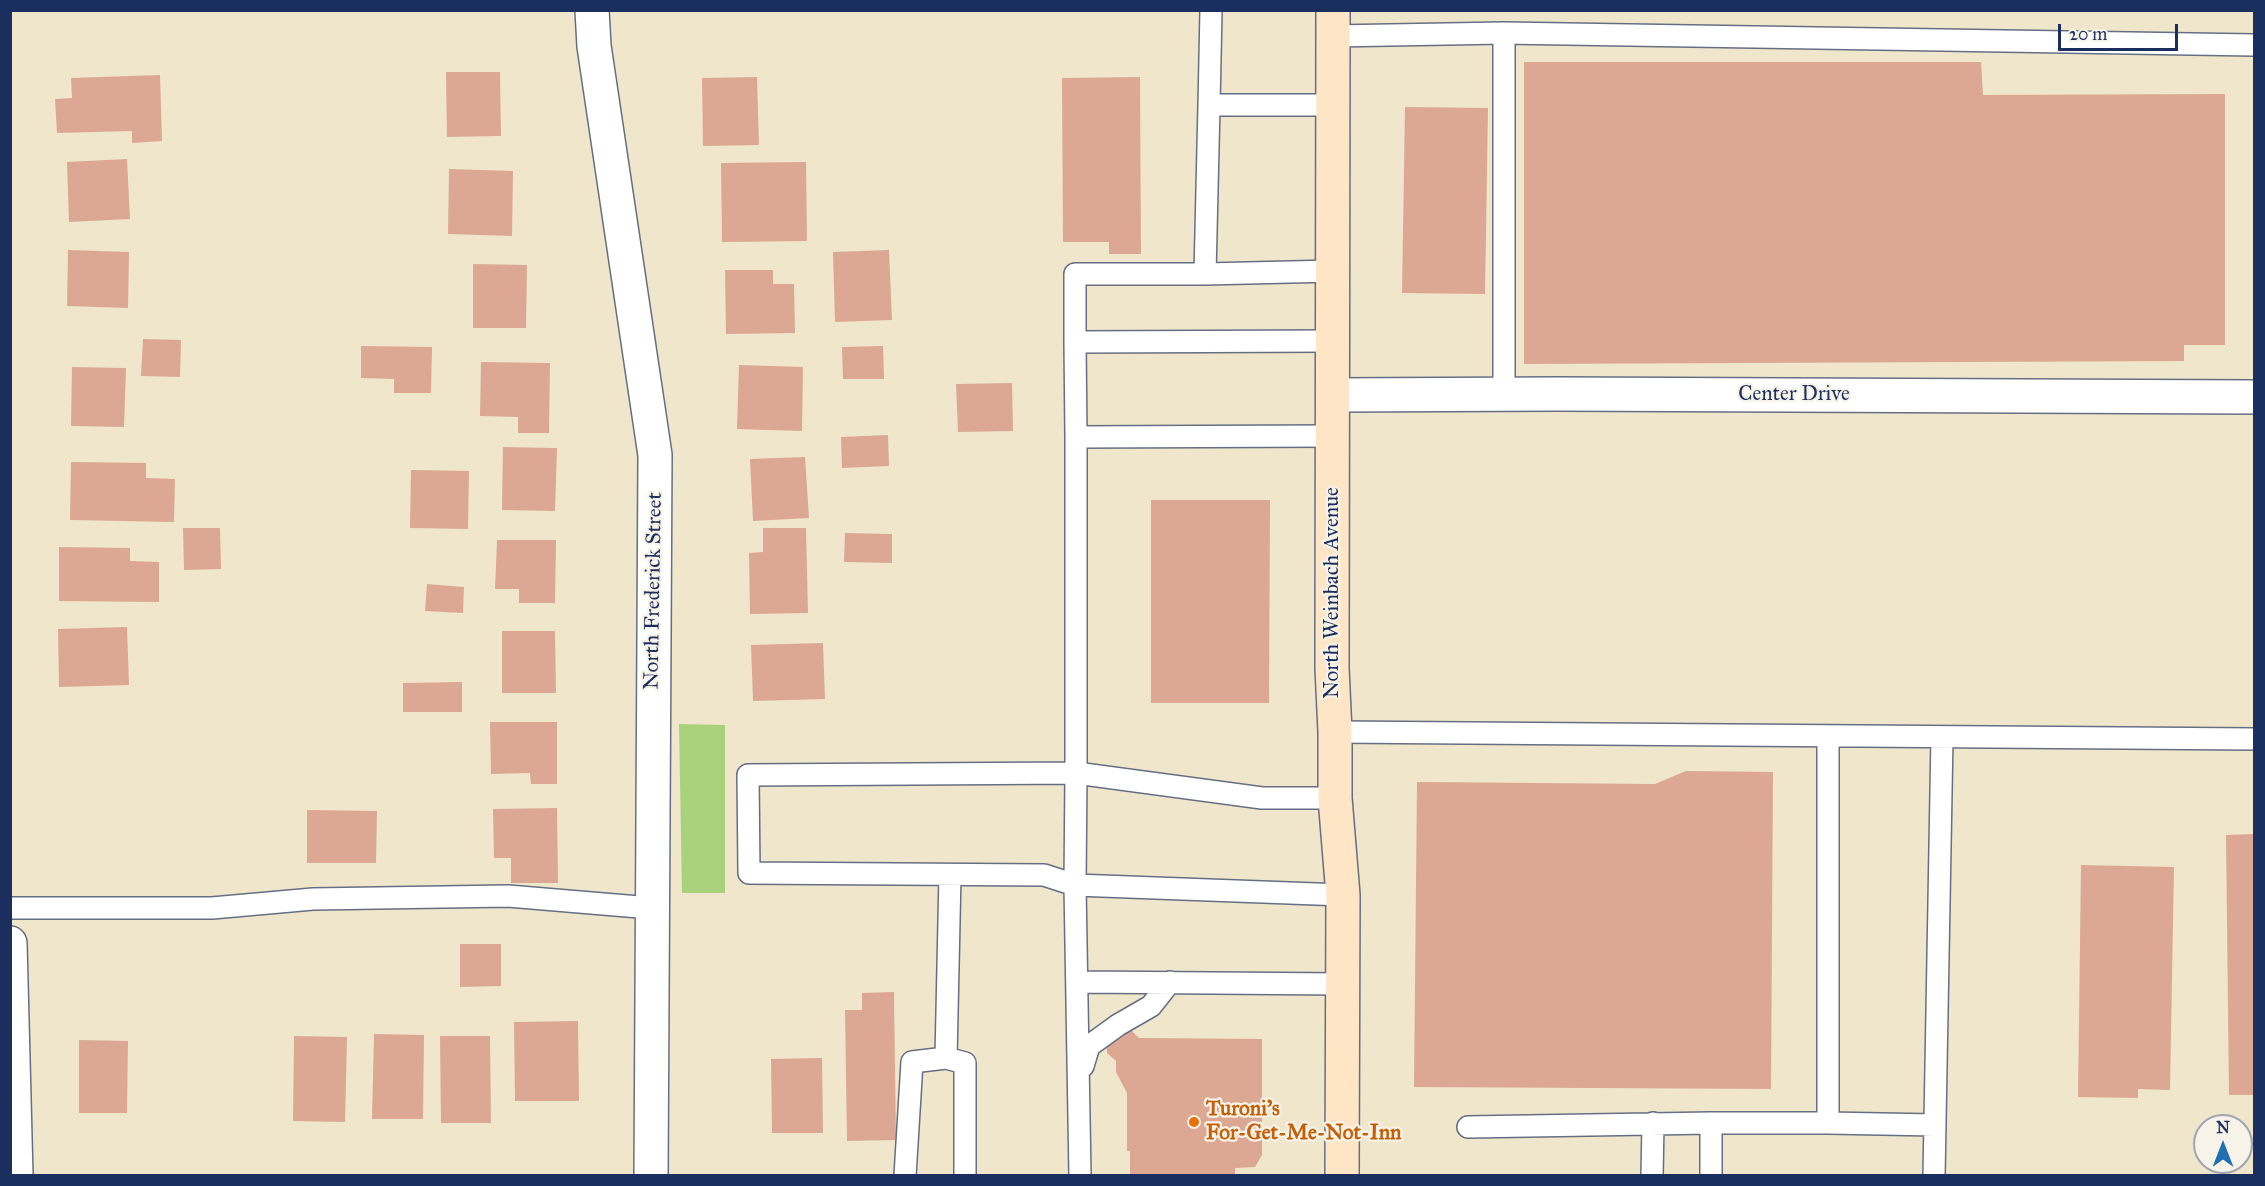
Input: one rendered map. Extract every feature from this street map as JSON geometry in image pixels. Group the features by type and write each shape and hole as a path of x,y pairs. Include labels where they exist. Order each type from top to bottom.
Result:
{"main road":[{"name":"North Weinbach Avenue","path":"1333,23 1332,668 1335,798 1343,895 1341,1176"}],"street":[{"name":"North Frederick Street","path":"592,10 596,58 656,455 651,908 651,1176"},
{"name":"Center Drive","path":"1333,395 2254,397"},
{"path":"10,944 16,1176"}],"lane":[{"path":"1205,274 1211,10"},
{"path":"1333,23 1504,33 2254,45"},
{"path":"1504,33 1504,394"},
{"path":"1209,105 1333,105"},
{"path":"1080,1176 1075,885 1075,274 1333,271"},
{"path":"1075,342 1333,342"},
{"path":"1076,437 1333,436"},
{"path":"1335,732 2254,739"},
{"path":"1828,736 1828,1123"},
{"path":"1934,1176 1942,737"},
{"path":"1335,798 1262,798 1076,773 748,775 749,873 1044,875 1075,885 1343,895"},
{"path":"946,1058 950,875"},
{"path":"10,908 212,908 313,899 508,896 651,908"},
{"path":"1078,982 1343,984"},
{"path":"1080,1077 1089,1046 1118,1025 1151,1006 1170,982"},
{"path":"905,1176 912,1062 946,1058 965,1064 965,1176"},
{"path":"1468,1127 1653,1123 1935,1125"},
{"path":"1652,1176 1653,1123"},
{"path":"1711,1123 1711,1176"}],"green space":[{"path":"679,724 725,725 725,893 682,893"}],"building":[{"path":"1524,62 1981,62 1983,95 2225,94 2225,345 2184,345 2184,361 1524,364"},
{"path":"446,72 500,72 501,136 447,137"},
{"path":"160,75 162,141 132,143 132,131 57,133 55,99 72,98 71,78"},
{"path":"757,77 759,145 703,146 702,78"},
{"path":"1140,77 1141,254 1109,254 1109,242 1063,242 1062,78"},
{"path":"1405,107 1488,108 1485,294 1402,293"},
{"path":"127,159 130,219 69,222 67,162"},
{"path":"806,162 807,241 722,242 721,163"},
{"path":"449,169 513,171 512,236 448,234"},
{"path":"68,250 129,252 128,308 67,306"},
{"path":"889,250 892,320 835,322 833,252"},
{"path":"473,264 527,265 526,328 473,328"},
{"path":"725,270 773,270 773,284 794,284 795,333 726,334"},
{"path":"143,339 181,340 180,377 141,376"},
{"path":"361,346 432,347 431,393 394,393 394,379 361,378"},
{"path":"883,346 884,379 843,379 842,347"},
{"path":"481,362 550,363 549,433 518,433 518,417 480,416"},
{"path":"739,365 803,367 802,431 737,429"},
{"path":"72,367 126,368 124,427 71,426"},
{"path":"1012,383 1013,431 958,432 956,384"},
{"path":"888,435 889,466 842,468 841,437"},
{"path":"503,447 557,448 555,511 502,510"},
{"path":"805,457 809,518 753,521 750,459"},
{"path":"71,462 146,463 146,478 175,479 174,522 70,520"},
{"path":"411,470 469,471 468,529 410,528"},
{"path":"1151,500 1270,500 1269,703 1151,703"},
{"path":"183,528 220,528 221,569 184,570"},
{"path":"763,528 806,528 808,613 750,614 749,553 763,552"},
{"path":"845,533 892,534 892,563 844,562"},
{"path":"497,540 556,540 555,603 519,603 519,589 495,589"},
{"path":"59,547 130,548 130,561 159,562 159,602 59,601"},
{"path":"427,584 464,587 463,613 425,611"},
{"path":"127,627 129,685 59,687 58,629"},
{"path":"502,631 555,631 556,693 502,693"},
{"path":"823,643 825,699 753,701 751,645"},
{"path":"462,682 462,712 403,712 403,683"},
{"path":"490,722 557,722 557,784 531,784 530,773 491,774"},
{"path":"1686,771 1773,772 1771,1089 1414,1087 1417,782 1655,784"},
{"path":"557,808 558,883 511,883 511,858 494,858 493,809"},
{"path":"307,810 377,811 376,863 307,863"},
{"path":"2254,834 2254,1095 2229,1095 2226,835"},
{"path":"2081,865 2174,867 2170,1090 2138,1089 2138,1098 2078,1097"},
{"path":"460,944 501,944 501,986 460,987"},
{"path":"894,992 896,1140 847,1141 845,1010 862,1010 862,993"},
{"path":"578,1021 579,1101 515,1101 514,1022"},
{"name":"Turoni's For-Get-Me-Not-Inn","path":"1130,1029 1139,1038 1262,1039 1262,1155 1255,1167 1235,1168 1235,1174 1130,1175 1130,1151 1127,1151 1127,1093 1116,1072 1116,1061 1107,1053 1106,1037"},
{"path":"374,1034 424,1035 423,1119 372,1119"},
{"path":"294,1036 347,1037 345,1122 293,1121"},
{"path":"440,1036 490,1036 491,1123 441,1123"},
{"path":"79,1040 128,1041 127,1113 79,1113"},
{"path":"822,1058 823,1133 772,1133 771,1059"}],"place":[{"name":"Turoni's For-Get-Me-Not-Inn","path":"1194,1122"}]}
